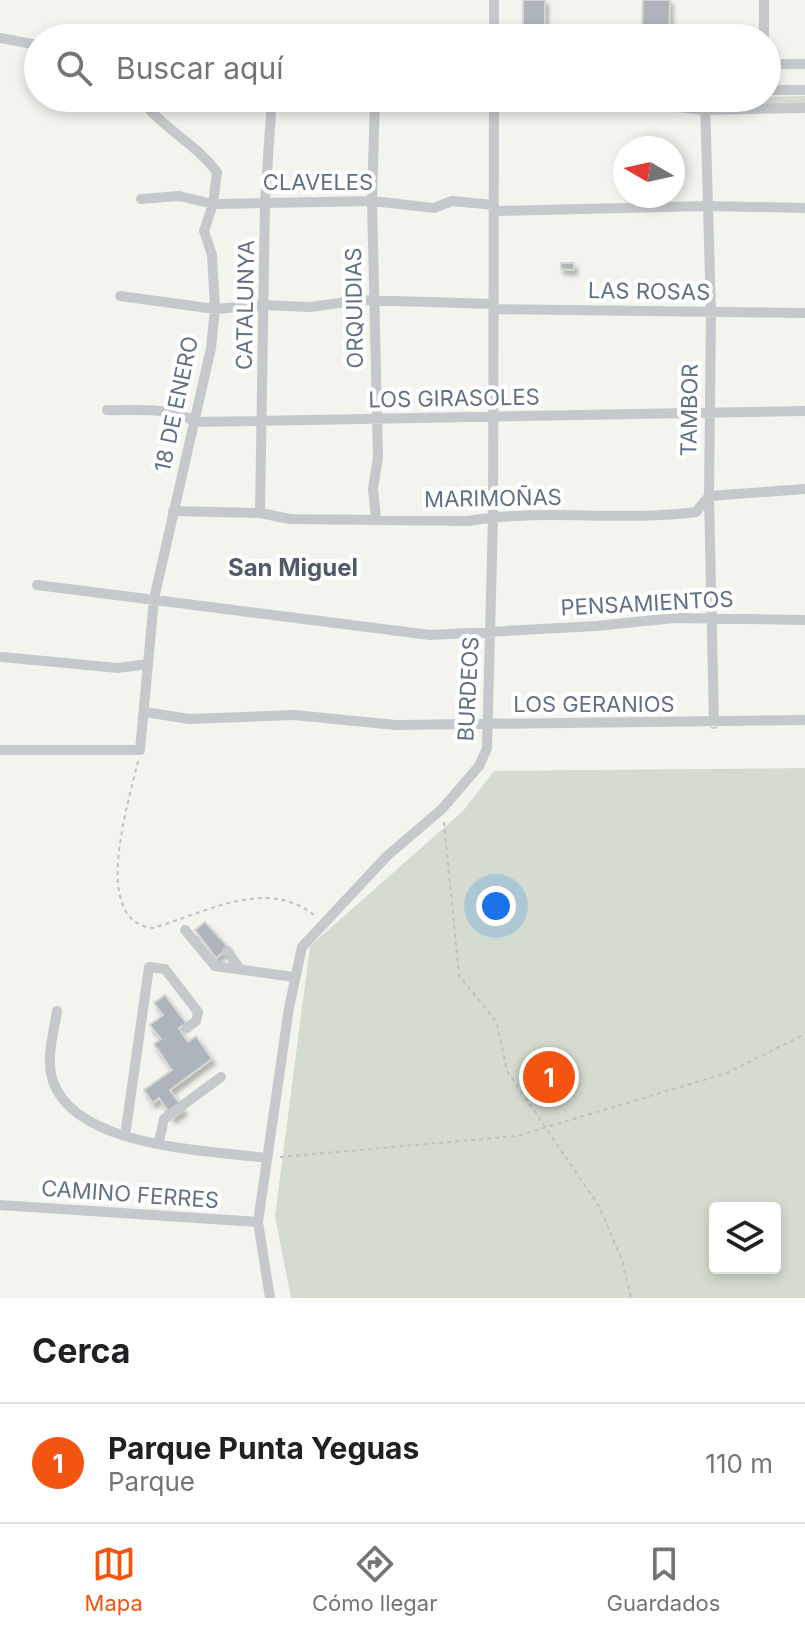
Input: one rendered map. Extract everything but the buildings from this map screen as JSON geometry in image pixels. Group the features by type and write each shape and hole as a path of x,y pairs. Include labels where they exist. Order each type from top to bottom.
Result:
{"street":[{"path":"494,0 494,24"},
{"path":"764,0 764,24"},
{"path":"0,38 24,42"},
{"path":"781,64 805,64"},
{"path":"781,90 805,90"},
{"path":"781,108 805,108"},
{"name":"18 DE ENERO","path":"140,750 154,599 211,348 215,309 212,255 204,231 213,204 217,172 203,154 150,112"},
{"name":"CATALUNYA","path":"260,513 264,421 265,203 271,112"},
{"name":"ORQUIDIAS","path":"375,112 372,201 378,457 373,489 376,518"},
{"name":"BURDEOS","path":"270,1298 258,1222 294,977 302,947 322,922 387,856 442,809 479,766 487,748 493,517 494,112"},
{"name":"TAMBOR","path":"705,112 711,313 709,496 714,724"},
{"name":"CLAVELES","path":"141,199 179,196 213,204 372,201 434,208 452,201 494,208 805,208"},
{"name":"LAS ROSAS","path":"120,296 215,309 263,305 310,307 362,300 374,303 711,313 805,313"},
{"name":"LOS GIRASOLES","path":"107,410 172,413 186,415 195,422 376,419 418,415 493,418 805,411"},
{"name":"MARIMOÑAS","path":"173,511 260,513 290,519 468,521 493,517 672,515 696,512 709,496 805,489"},
{"name":"PENSAMIENTOS","path":"37,585 430,635 711,617 805,620"},
{"path":"2,657 118,668 148,664"},
{"name":"LOS GERANIOS","path":"145,712 189,719 294,715 396,725 714,724 805,720"},
{"path":"0,750 140,750"},
{"path":"185,930 211,964 294,977"},
{"path":"227,951 240,969"},
{"path":"125,1136 149,967 165,969 198,1012 196,1021 187,1028"},
{"path":"57,1011 49,1060 55,1087 79,1116 98,1129 125,1136 267,1158"},
{"path":"159,1142 164,1119 221,1077"},
{"name":"CAMINO FERRES","path":"0,1205 258,1222"}],"path":[{"path":"140,750 116,869 120,896 137,922 153,928 227,903 277,898 292,900 322,922"},
{"path":"442,809 452,879 456,965 468,989 497,1023 507,1071 599,1206 622,1260 631,1298"},
{"path":"267,1158 486,1141 546,1128 727,1073 805,1034"}],"shaded area":[{"path":"805,96 805,104 781,105 781,97"},
{"path":"805,768 805,1298 291,1298 275,1216 310,946 463,811 494,771"}],"place":[{"name":"Parque Punta Yeguas","path":"549,1077"}],"district":[{"name":"San Miguel","path":"293,568"}]}
